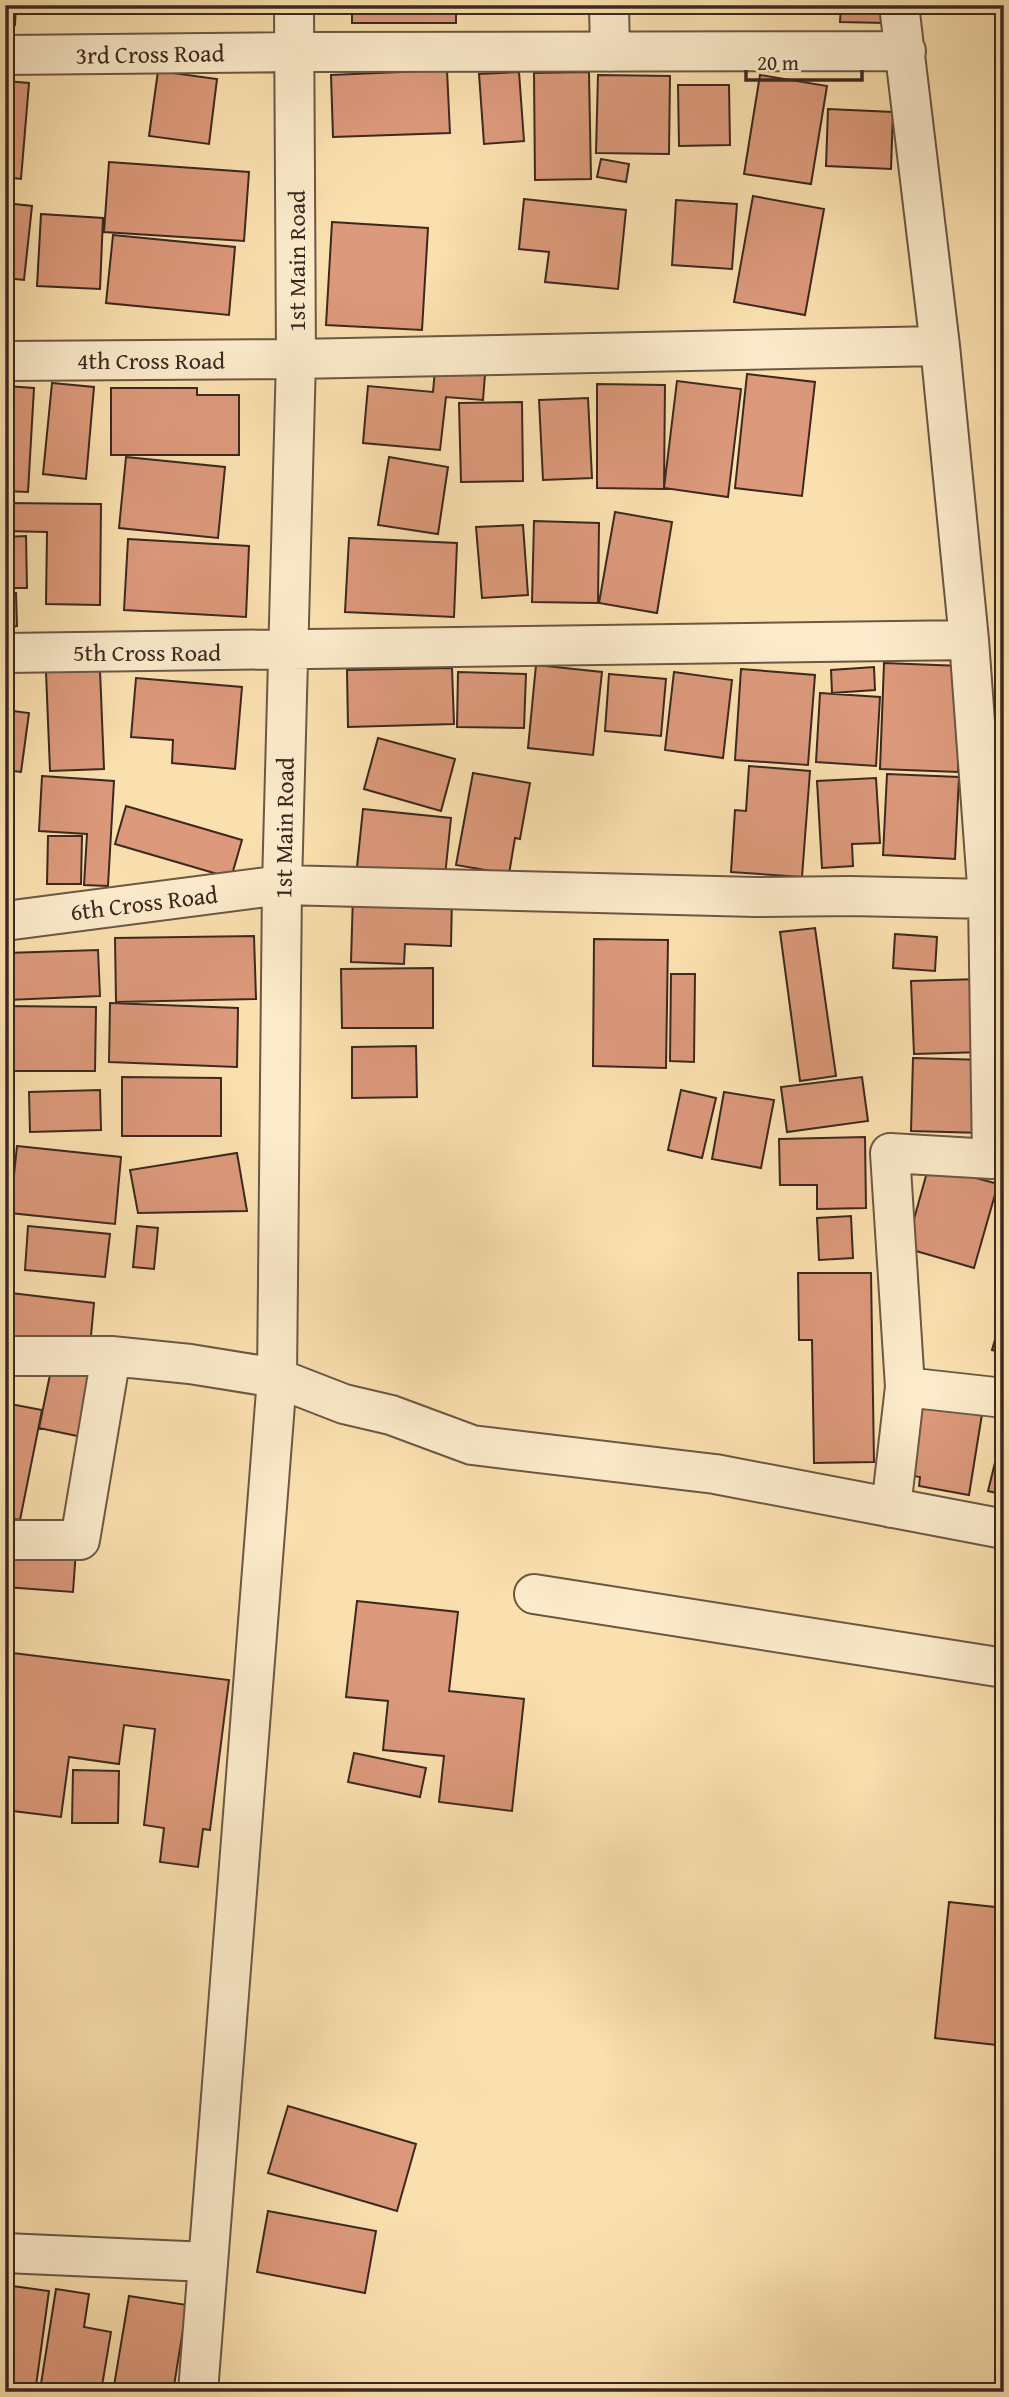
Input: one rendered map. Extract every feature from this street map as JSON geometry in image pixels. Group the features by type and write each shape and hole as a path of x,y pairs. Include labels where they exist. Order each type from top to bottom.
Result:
{"street":[{"name":"1st Main Road","path":"198,2392 277,1378 282,885 296,359 294,5"},
{"path":"609,5 610,52"},
{"path":"891,1508 905,1387 890,1153 998,1159 988,899 969,639 940,346 899,5"},
{"name":"3rd Cross Road","path":"5,55 906,51"},
{"name":"4th Cross Road","path":"5,361 296,359 940,346"},
{"name":"5th Cross Road","path":"5,653 969,639"},
{"name":"6th Cross Road","path":"5,921 282,885 755,897 988,899"},
{"path":"5,1356 111,1356 190,1364 277,1378 344,1404 391,1415 472,1445 715,1474 1004,1529"},
{"path":"5,1540 80,1540 111,1356"},
{"path":"905,1387 1004,1398"},
{"path":"534,1594 1004,1668"},
{"path":"5,2253 208,2262"}],"building":[{"path":"5,5 16,5 15,25 5,25"},
{"path":"352,5 456,5 456,23 352,23"},
{"path":"841,5 885,5 885,23 840,22"},
{"path":"447,70 450,133 333,137 331,75"},
{"path":"158,71 217,79 209,144 149,136"},
{"path":"519,72 524,141 484,144 479,74"},
{"path":"589,72 591,179 535,180 534,73"},
{"path":"598,75 670,76 669,154 596,153"},
{"path":"760,75 827,86 811,184 744,174"},
{"path":"5,81 29,83 21,179 5,177"},
{"path":"678,85 729,85 730,145 679,146"},
{"path":"828,109 893,112 891,169 826,166"},
{"path":"601,159 629,164 626,182 597,177"},
{"path":"109,162 249,172 244,241 104,232"},
{"path":"753,196 824,209 805,315 734,302"},
{"path":"524,199 626,210 618,289 545,282 549,252 519,249"},
{"path":"676,200 737,204 732,269 672,265"},
{"path":"5,203 32,206 24,280 5,278"},
{"path":"41,214 103,218 100,289 37,286"},
{"path":"332,222 428,228 422,330 326,325"},
{"path":"113,235 235,247 229,315 106,303"},
{"path":"435,369 485,374 483,400 446,397 440,450 363,443 368,386 433,392"},
{"path":"747,374 815,382 802,496 735,488"},
{"path":"677,381 741,389 728,497 664,488"},
{"path":"52,383 94,387 86,479 43,474"},
{"path":"597,384 665,385 664,489 597,488"},
{"path":"5,386 34,388 28,492 5,491"},
{"path":"111,388 197,388 197,395 239,395 239,455 111,455"},
{"path":"588,398 592,478 543,480 539,400"},
{"path":"522,402 523,481 461,482 459,403"},
{"path":"126,457 225,467 218,538 119,528"},
{"path":"389,457 448,467 438,534 378,525"},
{"path":"5,503 101,504 100,605 46,604 47,532 5,531"},
{"path":"615,512 672,522 657,613 599,603"},
{"path":"534,521 599,523 598,603 532,602"},
{"path":"523,525 528,595 482,598 476,527"},
{"path":"26,536 27,588 5,588 5,537"},
{"path":"349,538 457,543 454,617 345,612"},
{"path":"128,539 249,546 246,617 124,610"},
{"path":"5,593 16,593 17,626 5,627"},
{"path":"884,663 961,666 958,772 880,769"},
{"path":"536,665 602,672 593,755 528,748"},
{"path":"874,667 875,690 832,693 831,670"},
{"path":"452,668 454,724 348,727 347,670"},
{"path":"741,669 815,675 808,765 735,760"},
{"path":"100,670 104,769 50,771 46,672"},
{"path":"458,672 526,674 524,728 457,727"},
{"path":"674,672 732,680 723,758 665,750"},
{"path":"609,674 666,679 661,736 605,731"},
{"path":"136,678 242,687 235,769 172,763 173,740 131,737"},
{"path":"820,693 880,697 876,766 816,762"},
{"path":"5,710 29,713 21,772 5,770"},
{"path":"378,738 455,759 441,811 364,789"},
{"path":"749,766 810,771 802,877 731,872 735,810 746,811"},
{"path":"473,773 530,783 520,839 515,838 509,874 456,865"},
{"path":"887,774 959,777 955,859 883,855"},
{"path":"42,776 114,781 108,886 84,885 87,834 39,831"},
{"path":"876,778 880,843 852,844 853,866 822,868 817,781"},
{"path":"126,806 242,840 231,878 115,844"},
{"path":"363,809 451,818 445,876 357,867"},
{"path":"48,836 82,836 81,884 47,884"},
{"path":"353,894 452,897 451,946 405,944 404,964 351,962"},
{"path":"815,928 836,1076 800,1081 780,932"},
{"path":"895,934 937,937 935,971 893,968"},
{"path":"254,936 256,999 116,1002 115,938"},
{"path":"594,939 668,940 666,1068 593,1066"},
{"path":"98,950 100,996 8,1000 6,953"},
{"path":"433,968 433,1028 342,1028 341,969"},
{"path":"671,974 695,974 694,1062 670,1061"},
{"path":"980,979 983,1052 914,1054 911,981"},
{"path":"110,1003 238,1008 237,1067 109,1062"},
{"path":"5,1006 96,1007 95,1071 5,1071"},
{"path":"416,1046 417,1097 352,1098 352,1047"},
{"path":"913,1058 985,1060 983,1133 911,1131"},
{"path":"122,1077 221,1078 221,1136 122,1136"},
{"path":"862,1077 868,1121 787,1132 781,1087"},
{"path":"100,1090 101,1130 30,1132 29,1092"},
{"path":"681,1090 716,1098 702,1158 668,1150"},
{"path":"724,1092 774,1100 761,1168 712,1159"},
{"path":"865,1137 866,1208 817,1209 817,1185 780,1185 779,1139"},
{"path":"17,1146 121,1157 115,1224 10,1213"},
{"path":"237,1153 247,1211 138,1213 130,1170"},
{"path":"929,1165 998,1184 974,1268 906,1248"},
{"path":"851,1216 853,1258 819,1260 817,1218"},
{"path":"28,1226 110,1234 105,1277 25,1270"},
{"path":"137,1226 158,1228 154,1269 133,1267"},
{"path":"798,1273 871,1273 874,1462 814,1463 812,1340 799,1340"},
{"path":"11,1293 94,1303 90,1347 6,1337"},
{"path":"1004,1308 1004,1353 992,1350"},
{"path":"52,1365 96,1374 82,1437 39,1428"},
{"path":"5,1403 42,1410 20,1520 5,1517"},
{"path":"918,1404 982,1414 969,1495 919,1486 920,1477 907,1475"},
{"path":"1004,1426 1004,1495 988,1491"},
{"path":"5,1550 76,1550 73,1592 5,1587"},
{"path":"357,1601 458,1612 449,1691 524,1699 512,1811 439,1802 444,1756 383,1750 388,1701 346,1697"},
{"path":"5,1652 229,1680 210,1830 203,1829 198,1867 160,1862 164,1828 144,1825 155,1729 124,1725 119,1764 69,1757 61,1817 5,1810"},
{"path":"354,1753 426,1768 420,1797 348,1782"},
{"path":"73,1770 119,1771 118,1823 72,1823"},
{"path":"949,1902 1004,1908 1004,1974 996,2045 935,2038"},
{"path":"288,2106 416,2144 397,2211 268,2173"},
{"path":"268,2211 376,2231 365,2293 257,2272"},
{"path":"5,2285 49,2291 36,2386 5,2382"},
{"path":"56,2289 89,2294 84,2327 111,2332 101,2392 40,2390"},
{"path":"129,2296 187,2305 173,2392 113,2392"}]}
